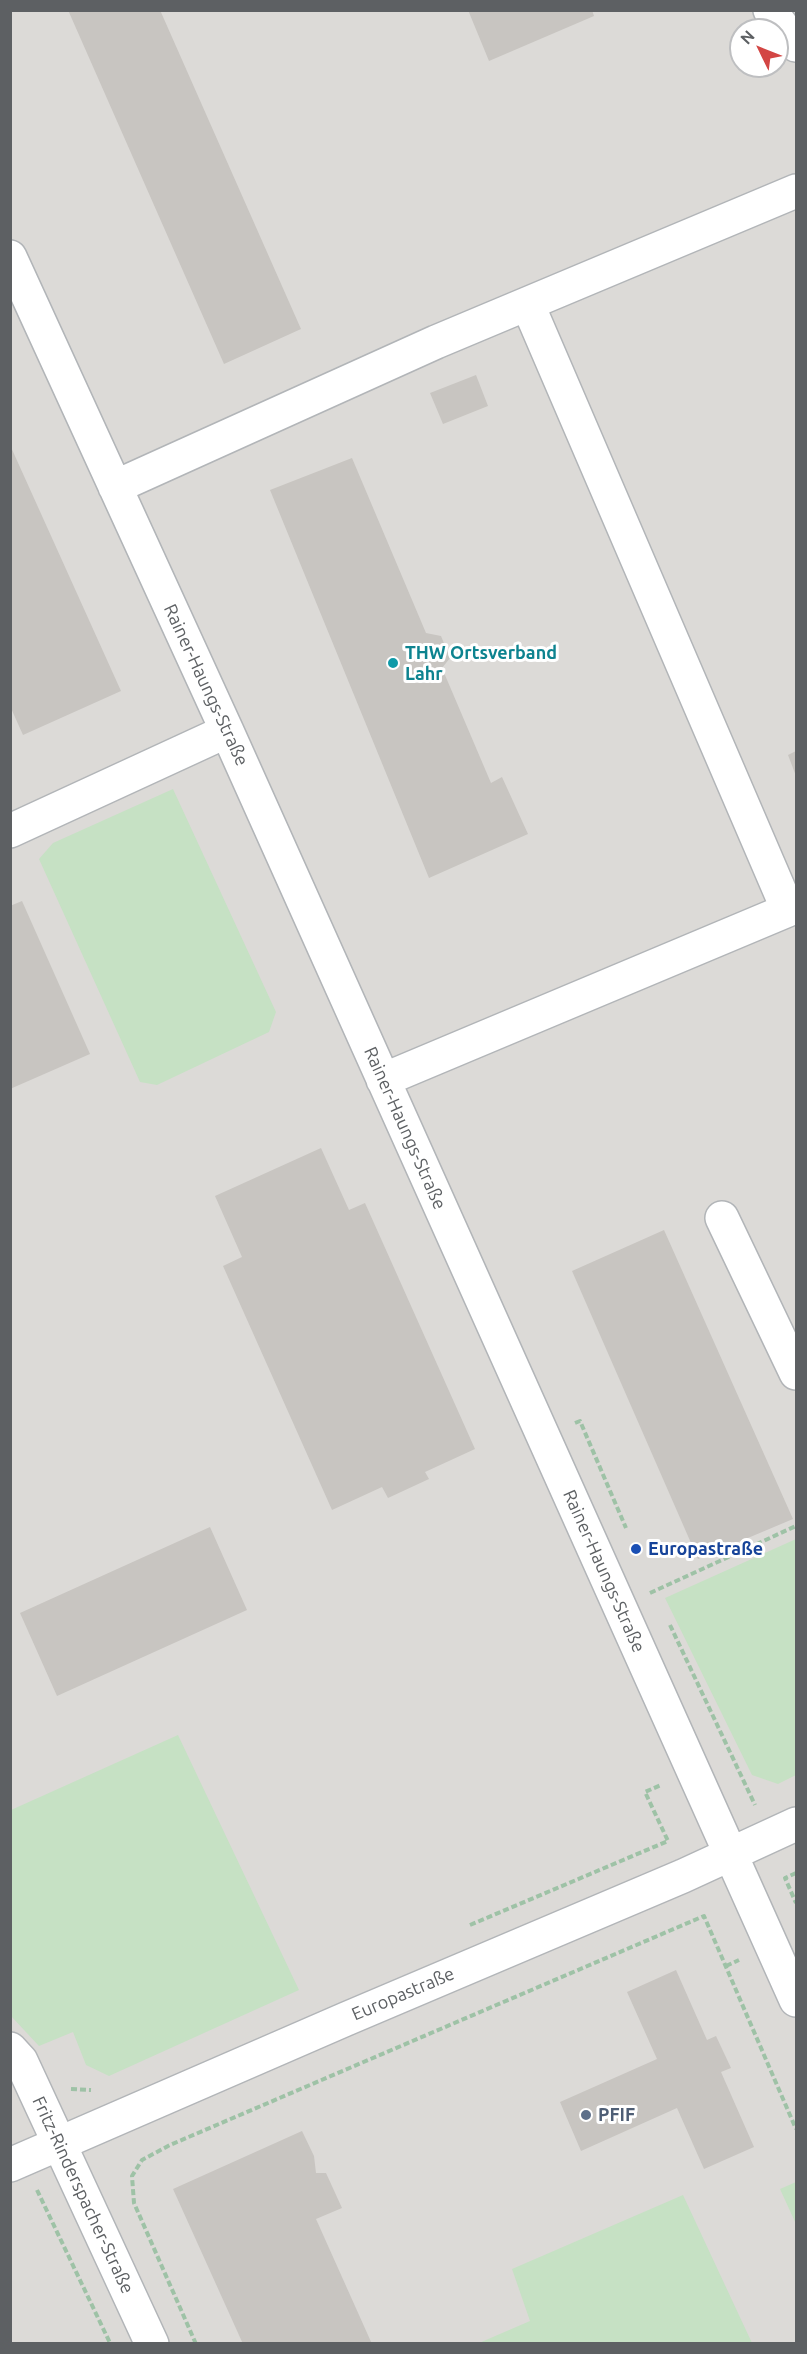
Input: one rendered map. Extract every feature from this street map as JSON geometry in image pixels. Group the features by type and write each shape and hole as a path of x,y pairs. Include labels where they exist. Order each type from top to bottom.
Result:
{"street":[{"path":"771,10 796,45"},
{"path":"115,487 436,342 796,191"},
{"name":"Rainer-Haungs-Straße","path":"10,257 228,731 796,2000"},
{"path":"383,1080 788,910 528,305"},
{"path":"10,831 228,731"},
{"path":"722,1218 796,1373"},
{"name":"Europastraße","path":"17,2162 796,1824"},
{"name":"Fritz-Rinderspacher-Straße","path":"10,2049 21,2061 152,2343"}],"path":[{"path":"659,1602 654,1591 796,1526"},
{"path":"669,1623 754,1805"},
{"path":"645,1792 668,1841"},
{"path":"796,1873 785,1878 796,1904"},
{"path":"196,2343 134,2203 132,2176 142,2160 170,2145 704,1916 796,2129"},
{"path":"17,2162 110,2343"}],"shaded area":[{"path":"11,11 796,11 796,2343 11,2343"}],"green space":[{"path":"173,789 276,1012 269,1032 157,1085 140,1082 39,859 53,843"},
{"path":"796,1539 796,1775 778,1784 752,1775 665,1598"},
{"path":"178,1735 299,1990 109,2076 86,2065 73,2032 39,2046 11,2016 11,1810"},
{"path":"796,2182 796,2224 780,2189"},
{"path":"683,2195 752,2343 479,2343 530,2321 512,2269"}],"building":[{"path":"68,10 160,10 301,329 224,364"},
{"path":"468,10 592,10 594,16 489,61"},
{"path":"476,375 488,406 443,424 430,393"},
{"path":"10,445 121,691 23,735 10,706"},
{"name":"THW Ortsverband Lahr","path":"352,458 426,633 441,636 450,658 442,668 491,783 502,777 528,834 429,878 270,490"},
{"path":"796,751 796,776 788,755"},
{"path":"22,901 90,1054 10,1089 10,906"},
{"path":"321,1148 349,1210 365,1203 475,1449 425,1472 429,1479 388,1498 382,1487 332,1510 223,1266 242,1257 215,1196"},
{"path":"664,1230 793,1519 698,1559 572,1271"},
{"path":"210,1527 247,1610 57,1696 20,1613"},
{"path":"676,1970 707,2040 716,2036 731,2068 721,2072 754,2147 704,2169 677,2108 581,2151 560,2102 657,2059 627,1992"},
{"path":"302,2131 314,2156 316,2173 326,2173 342,2208 316,2219 372,2344 243,2344 173,2189"}],"place":[{"name":"THW Ortsverband Lahr","path":"393,663"},
{"name":"Europastraße","path":"636,1549"},
{"name":"PFIF","path":"586,2115"}]}
